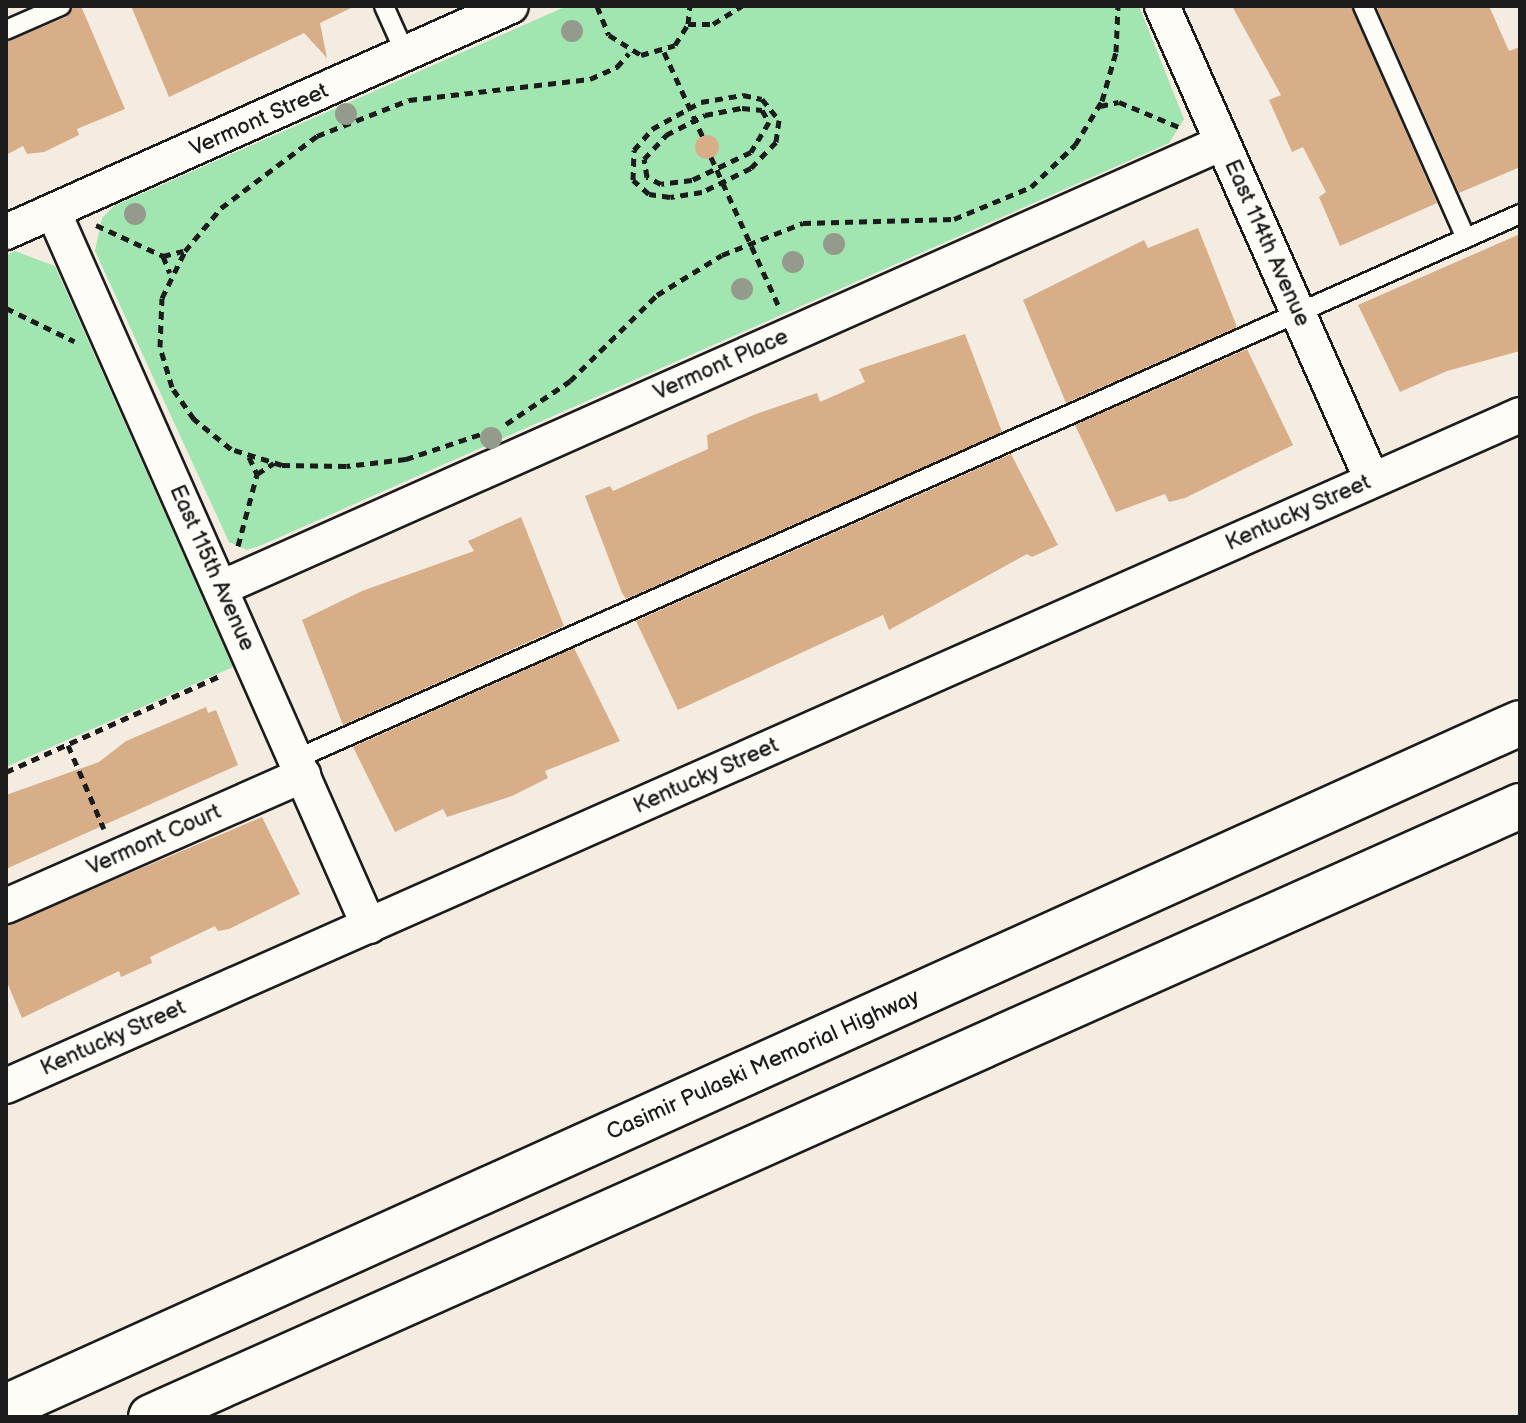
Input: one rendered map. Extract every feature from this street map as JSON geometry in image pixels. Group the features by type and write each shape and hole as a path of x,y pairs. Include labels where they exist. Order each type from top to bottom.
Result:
{"highway":[{"name":"Casimir Pulaski Memorial Highway","path":"6,1407 1520,723"},
{"path":"151,1417 1520,806"}],"street":[{"name":"Vermont Street","path":"6,232 511,6"},
{"name":"East 114th Avenue","path":"1162,6 1372,480"},
{"name":"Vermont Place","path":"221,588 1222,143"},
{"name":"East 115th Avenue","path":"53,211 369,926"},
{"name":"Kentucky Street","path":"6,1086 1520,415"},
{"name":"Vermont Court","path":"6,906 116,857 300,767"}],"lane":[{"path":"6,30 61,6"},
{"path":"384,6 406,55"},
{"path":"1363,6 1466,238"},
{"path":"300,767 1520,214"}],"path":[{"path":"597,6 609,35 629,53 664,52 688,24 690,6"},
{"path":"688,24 713,24 742,6"},
{"path":"629,53 617,67 576,82 437,94 347,121 252,180 185,251 170,276 158,326 172,387 194,419 248,456 274,463 346,466 406,459 507,424 570,381 676,281 751,243 803,223 862,217 932,221 995,207 1048,173 1099,106 1116,52 1118,6"},
{"path":"664,52 703,137"},
{"path":"1106,88 1119,102 1179,127"},
{"path":"743,95 773,108 776,142 724,184 656,197 633,180 634,150 652,129 689,107 743,95"},
{"path":"1099,106 1119,102"},
{"path":"742,108 767,114 762,141 718,172 675,183 647,177 644,159 652,147 694,119 742,108"},
{"path":"711,157 791,334"},
{"path":"95,225 163,256 185,251"},
{"path":"163,256 170,276"},
{"path":"6,308 74,341"},
{"path":"238,546 257,474 248,456"},
{"path":"257,474 274,463"},
{"path":"6,772 222,675"},
{"path":"68,745 116,857"}],"green space":[{"path":"567,6 1139,6 1184,119 1169,143 262,545 247,550 229,542 95,251 102,218 114,206"},
{"path":"15,251 55,266 233,667 6,767 6,255"}],"building":[{"path":"73,6 81,6 125,109 77,129 79,135 44,152 27,154 23,146 6,155 6,42 66,17"},
{"path":"131,6 355,6 320,23 327,58 304,33 169,97"},
{"path":"1232,6 1351,6 1437,203 1340,246 1319,197 1326,192 1303,147 1292,152 1269,100 1281,95"},
{"path":"1376,6 1489,6 1509,51 1520,47 1520,167 1459,193"},
{"path":"707,135 718,142 719,147 712,158 707,159 696,152 695,147 702,136"},
{"path":"1198,228 1237,327 1066,403 1023,300 1144,240 1148,248"},
{"path":"1520,234 1520,351 1447,371 1400,392 1358,305"},
{"path":"965,334 1002,432 626,599 585,496 610,486 613,491 708,449 707,435 756,414 817,393 820,402 865,382 859,369"},
{"path":"1247,349 1293,445 1185,498 1169,502 1165,494 1116,512 1075,425"},
{"path":"1011,454 1058,545 1032,557 1027,554 889,630 883,615 678,710 636,621"},
{"path":"521,517 564,626 343,725 302,620 362,591 474,551 468,541"},
{"path":"574,648 620,741 545,771 548,778 512,796 447,817 443,809 395,832 353,747"},
{"path":"206,707 208,713 216,710 238,765 6,869 6,795 99,762 126,741"},
{"path":"262,817 300,894 229,929 218,931 215,926 150,957 152,963 121,977 119,971 22,1018 6,980 6,926"}]}
